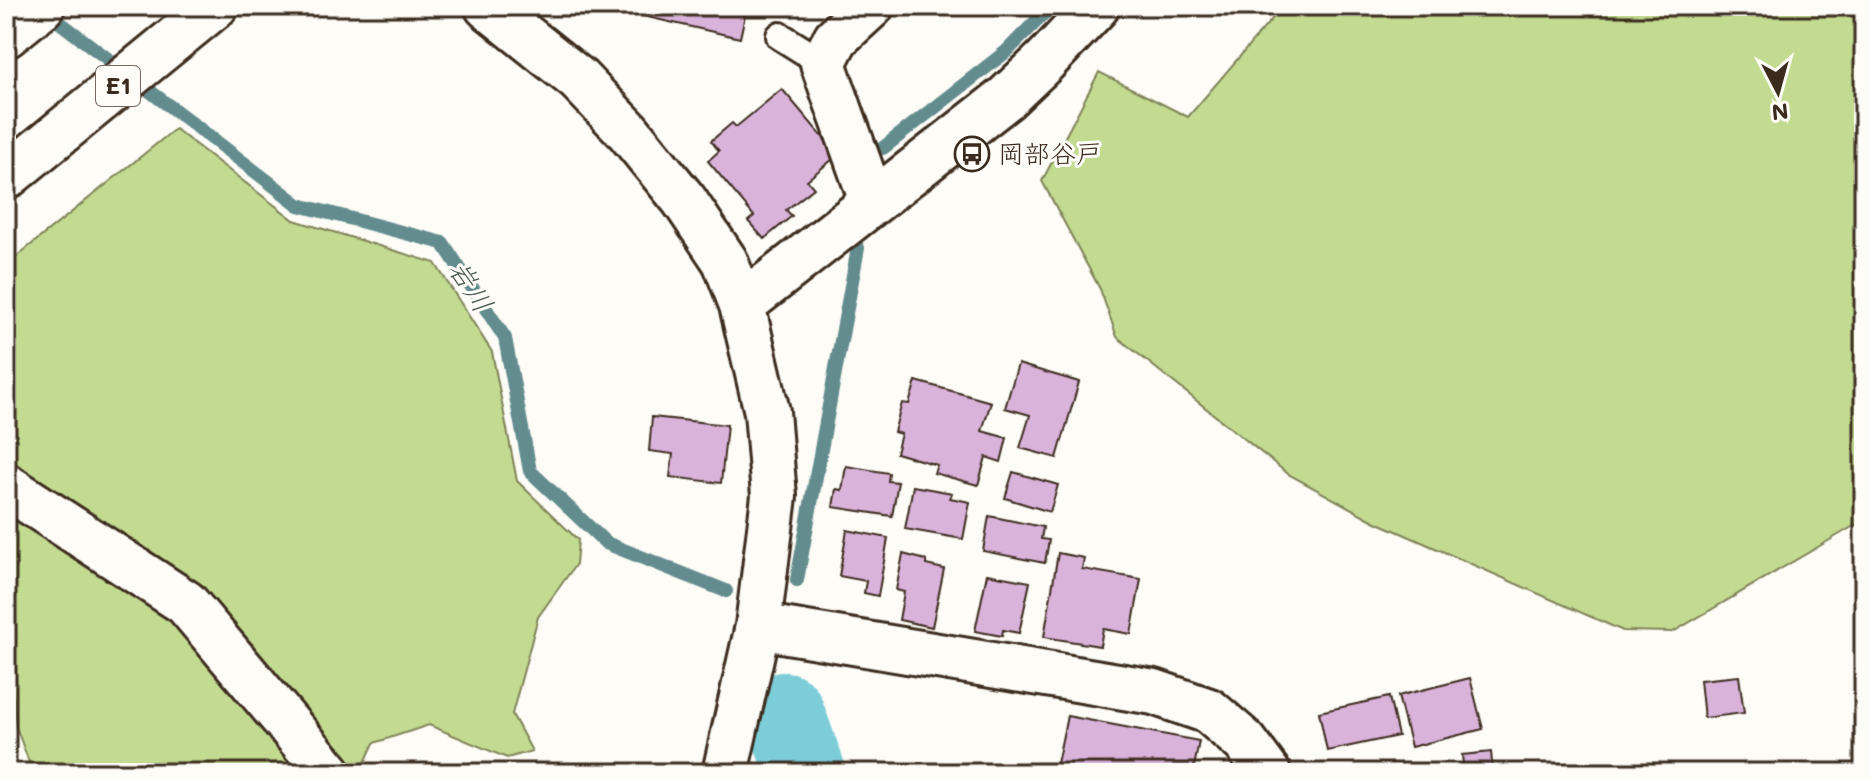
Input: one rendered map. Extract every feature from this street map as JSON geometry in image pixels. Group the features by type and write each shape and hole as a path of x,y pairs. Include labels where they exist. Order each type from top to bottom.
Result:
{"main road":[{"path":"6,35 42,6"},
{"name":"E1","path":"13,172 215,6"},
{"path":"487,6 578,79 628,131 684,200 725,261 742,305 767,412 774,496 758,626 725,773"},
{"path":"871,6 836,38 823,63 872,201"},
{"path":"742,305 1006,98 1097,6"},
{"path":"6,486 186,603 329,773"},
{"path":"758,626 1154,692 1209,711 1245,742 1268,773"}],"lane":[{"path":"780,36 823,63"}],"green space":[{"path":"1283,6 1864,6 1864,520 1673,632 1623,631 1374,521 1288,474 1117,337 1100,289 1042,181 1099,72 1188,117"},
{"path":"175,129 294,220 435,263 492,352 517,481 578,540 576,564 538,617 512,714 532,751 507,758 429,725 374,743 360,773 349,773 6,466 6,265"},
{"path":"6,501 177,617 306,773 33,773 16,727 11,666 6,661"}],"building":[{"path":"622,6 747,6 740,38 621,11"},
{"path":"782,89 838,155 807,180 814,188 786,210 792,216 764,239 748,221 754,216 708,161 719,151 711,141 732,123 736,127"},
{"path":"1018,364 1079,382 1057,458 1020,448 1030,415 1005,408"},
{"path":"916,381 991,402 982,431 1007,438 1001,462 986,457 978,485 934,473 937,465 896,453 901,434 894,432 902,403 909,404"},
{"path":"652,417 727,425 721,483 670,477 673,454 649,451"},
{"path":"846,466 889,473 888,481 898,482 892,516 833,507 836,489 842,490"},
{"path":"1013,472 1058,485 1050,512 1005,498"},
{"path":"913,486 952,493 950,498 970,502 963,539 905,529"},
{"path":"989,516 1043,527 1041,539 1049,540 1045,563 983,551"},
{"path":"847,530 888,538 878,596 864,593 866,581 839,576"},
{"path":"1058,553 1084,558 1082,569 1141,579 1131,634 1103,629 1100,646 1044,637"},
{"path":"903,554 926,560 926,565 944,569 932,627 899,620 904,592 896,590"},
{"path":"987,574 1030,582 1019,633 1003,630 1002,636 975,631"},
{"path":"1739,676 1744,713 1704,718 1700,680"},
{"path":"1470,678 1483,729 1411,747 1398,696"},
{"path":"1389,697 1398,736 1327,751 1319,712"},
{"path":"1067,716 1199,741 1193,773 1055,773"},
{"path":"1491,752 1493,773 1464,773 1462,755"}],"waterway":[{"path":"883,148 1007,51 1051,6"},
{"name":"岩川","path":"45,11 299,205 443,243 505,338 530,471 606,543 726,591"},
{"path":"797,580 858,248"},
{"name":"岩川","path":"784,712 806,773"}],"place":[{"name":"岡部谷戸","path":"972,154"}]}
